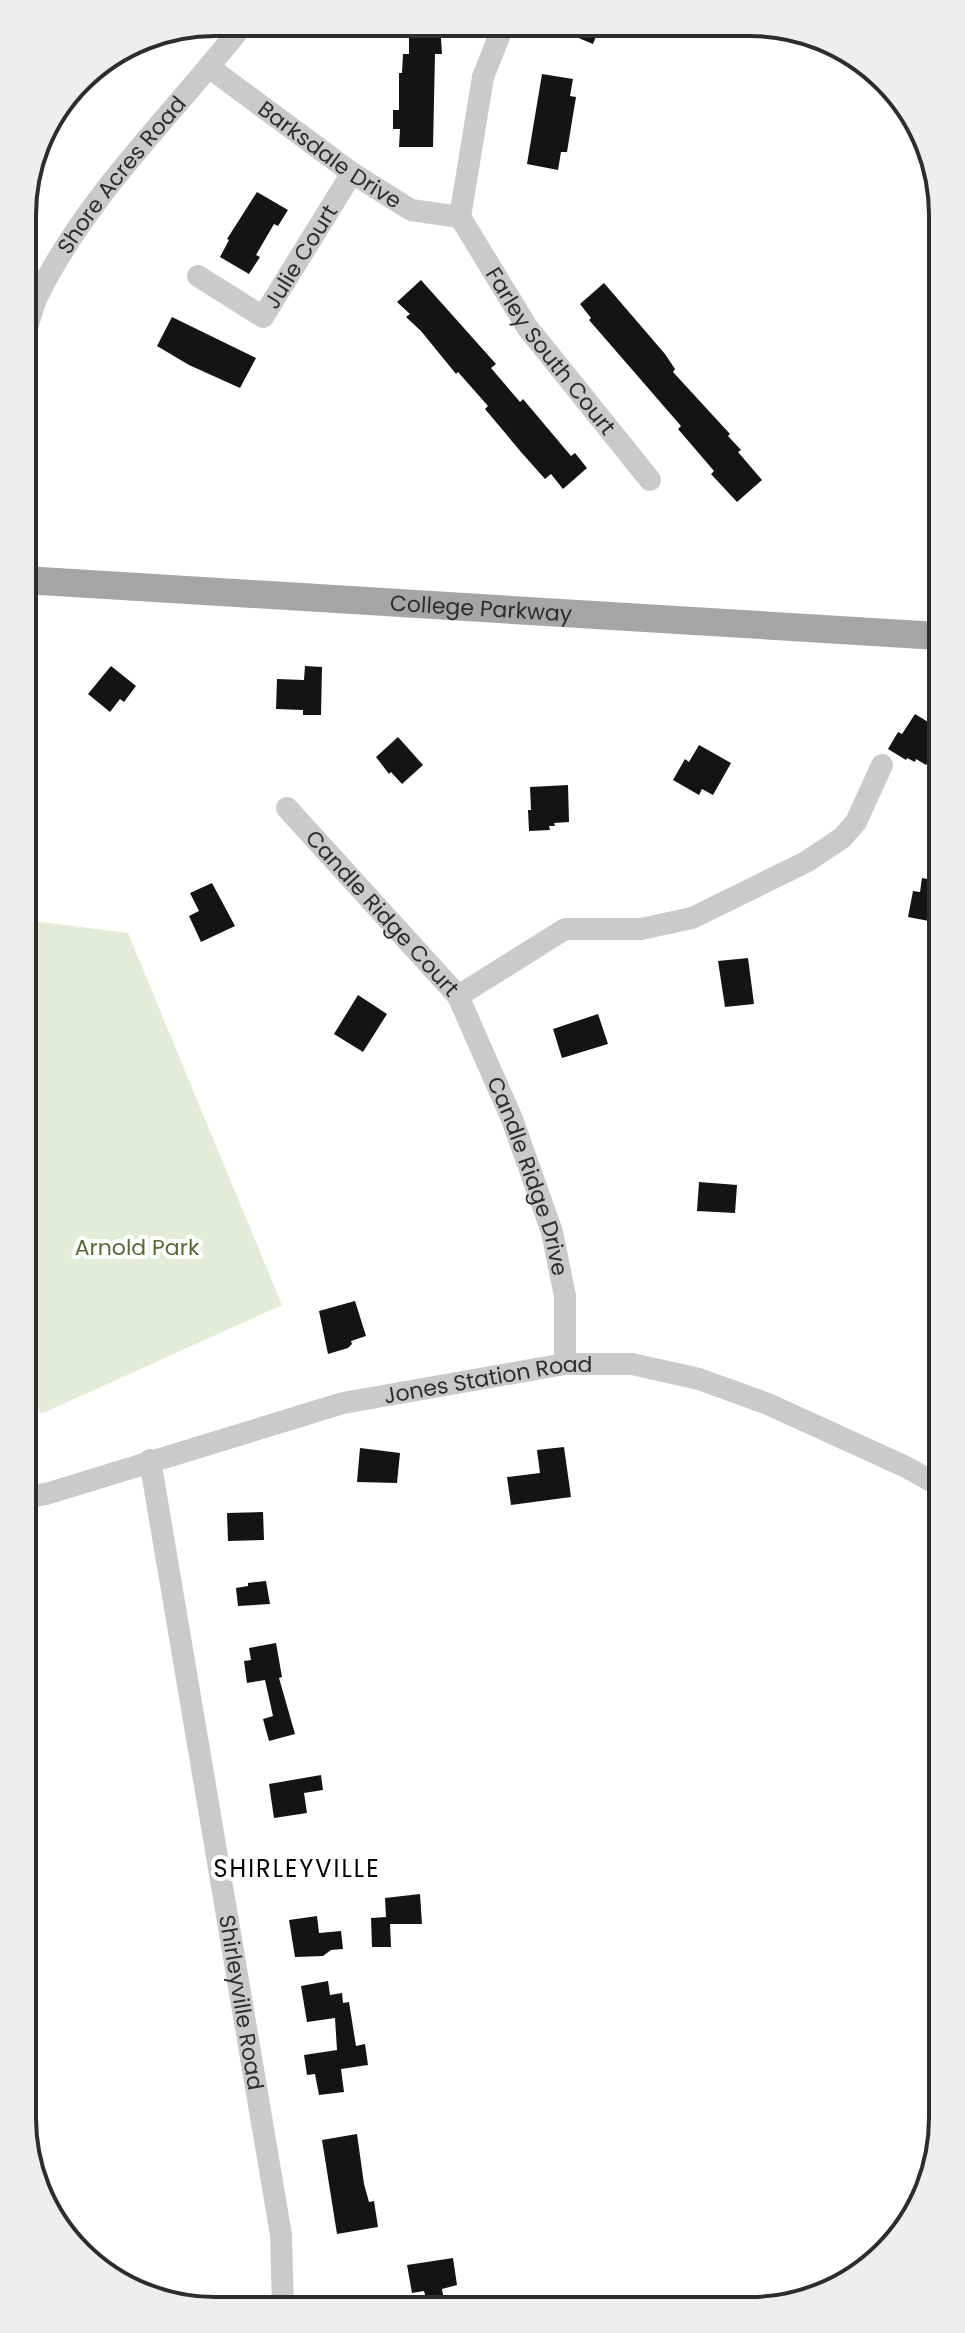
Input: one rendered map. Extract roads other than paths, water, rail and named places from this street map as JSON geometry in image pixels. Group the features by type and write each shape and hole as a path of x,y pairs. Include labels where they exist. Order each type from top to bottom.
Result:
{"main road":[{"name":"College Parkway","path":"36,581 929,635"}],"street":[{"name":"Shore Acres Road","path":"36,287 131,156 210,68 234,36"},
{"path":"460,217 483,77 499,36"},
{"name":"Barksdale Drive","path":"210,68 352,173 411,210 460,217"},
{"name":"Julie Court","path":"198,276 263,317 352,173"},
{"name":"Farley South Court","path":"460,217 527,327 650,480"},
{"name":"Candle Ridge Court","path":"287,808 458,996 565,929 641,929 692,918 806,862 842,838 856,822 882,765"},
{"name":"Candle Ridge Drive","path":"458,996 512,1119 552,1232 565,1296 565,1364"},
{"name":"Jones Station Road","path":"36,1496 343,1403 565,1364 632,1364 699,1379 768,1404 929,1480"},
{"name":"Shirleyville Road","path":"150,1460 281,2235 283,2297"}],"district":[{"name":"SHIRLEYVILLE","path":"297,1869"}],"park label":[{"name":"Arnold Park","path":"137,1247"}]}
